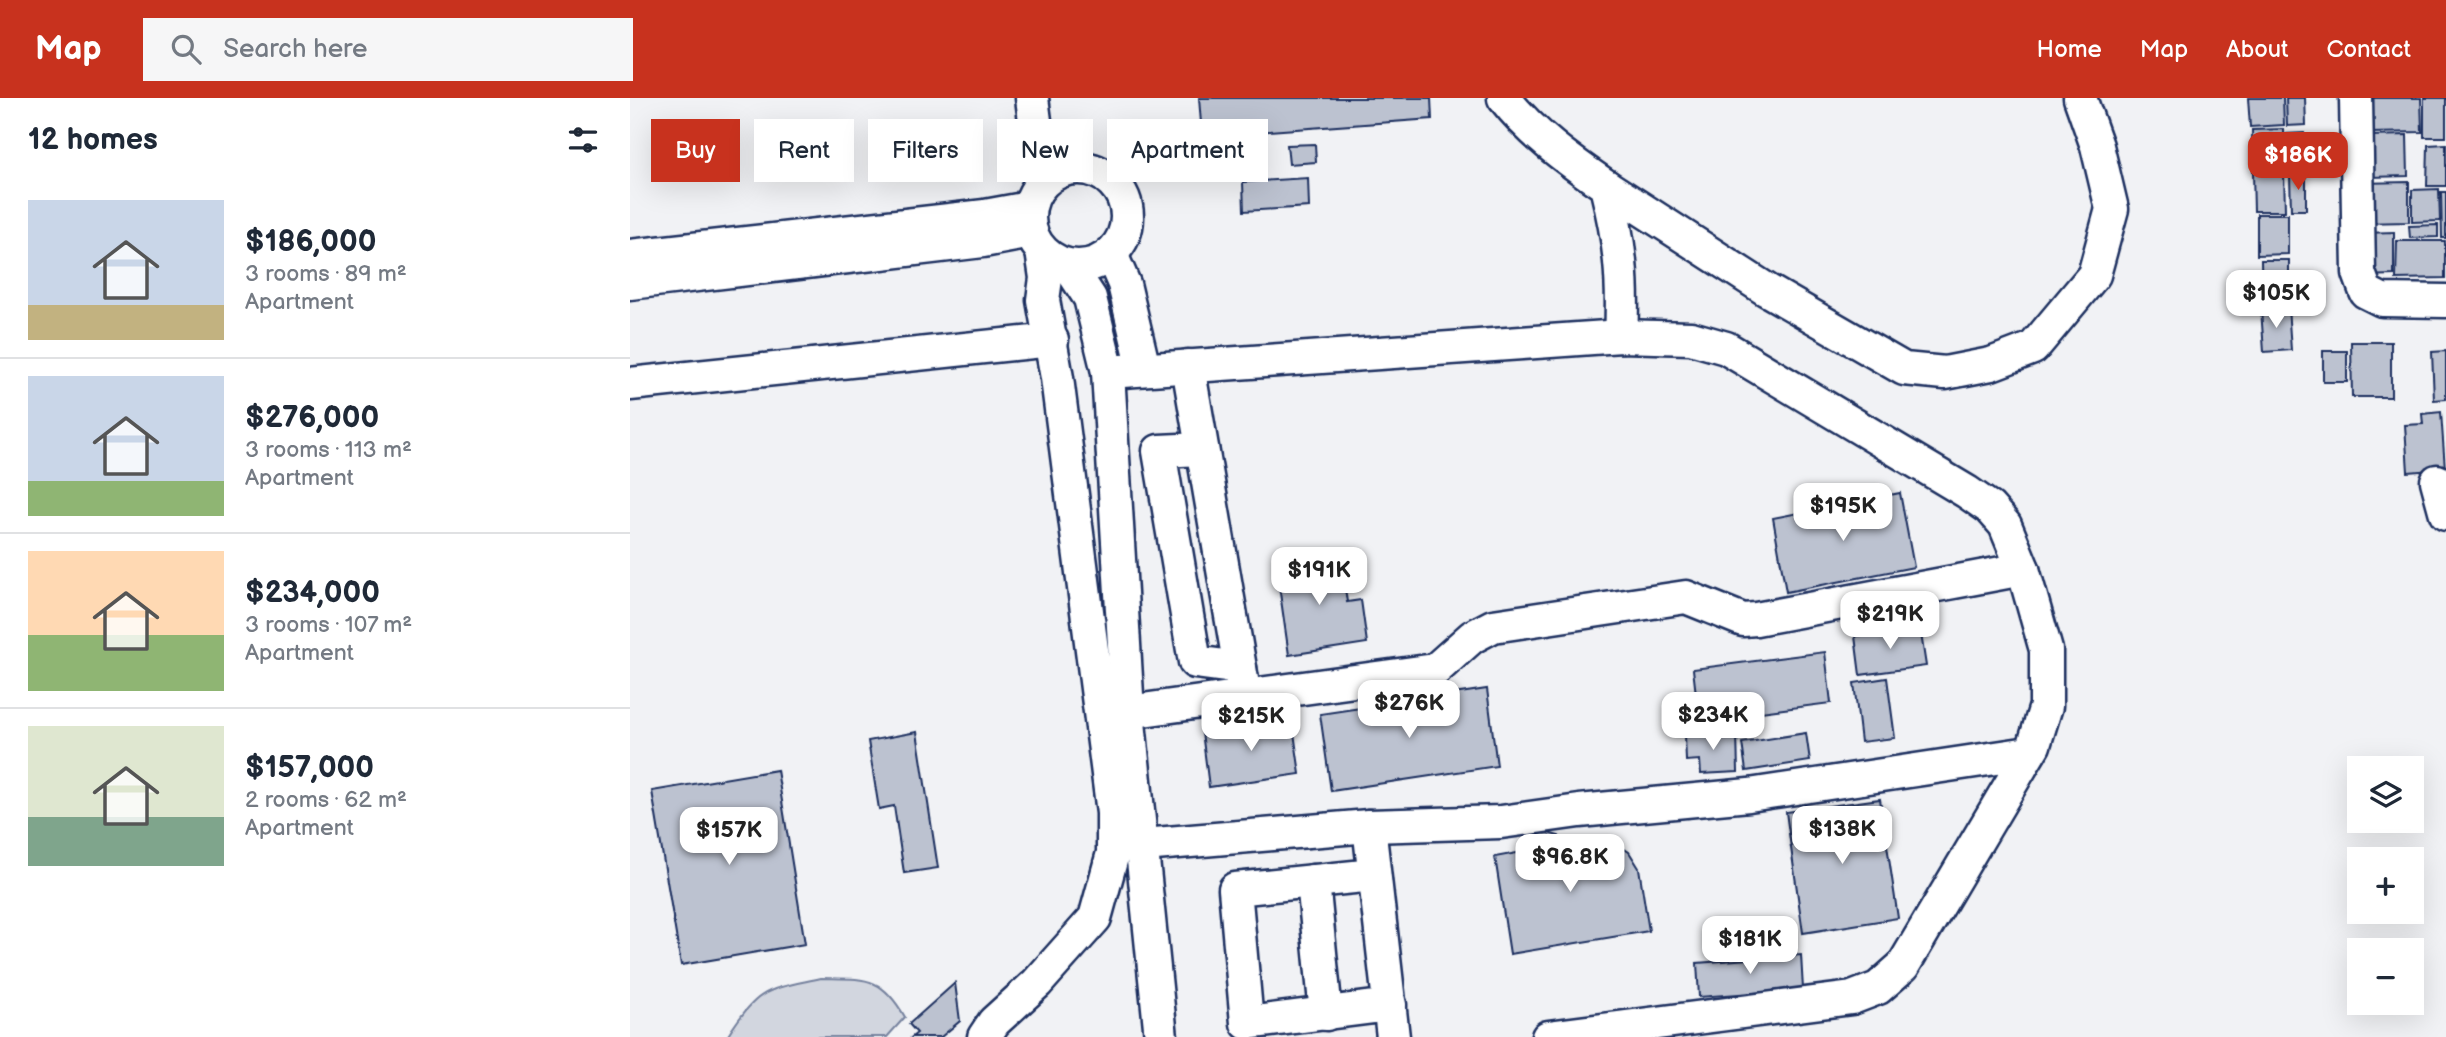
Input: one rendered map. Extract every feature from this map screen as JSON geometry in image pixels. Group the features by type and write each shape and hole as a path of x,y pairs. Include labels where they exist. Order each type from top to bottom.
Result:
{"street":[{"path":"984,1037 994,1022 1037,983 1095,918 1113,853 1113,813 1052,340 1043,300 1046,278 1032,98"},
{"path":"1504,98 1520,118 1555,151 1768,290 1904,369 1945,373 1991,364 2033,348 2094,275 2112,209 2097,146 2080,98"},
{"path":"2356,98 2359,273 2366,292 2382,300 2446,301"},
{"path":"630,256 985,216 1043,228 1084,267 1111,254 1121,242 1127,212 1114,183 1102,174 1079,168 1056,173 1043,228 1090,298 1108,372 1128,712 1161,1037"},
{"path":"1606,186 1621,248 1623,286 1620,336"},
{"path":"630,283 983,241 1043,228"},
{"path":"1111,254 1124,284 1144,369"},
{"path":"1108,372 1620,336 1690,338 1726,348 1779,378 1990,508 2005,525 2023,569 2046,650 2046,706 2029,753 1903,966 1878,988 1852,998 1548,1037"},
{"path":"630,384 1052,340"},
{"path":"1188,366 1243,682"},
{"path":"1202,449 1159,451 1195,662 1243,682"},
{"path":"2437,481 2446,514"},
{"path":"1128,712 1243,682 1435,670 1472,637 1493,626 1686,597 1743,620 1756,619 2023,569"},
{"path":"1143,845 1369,826 1502,822 1578,811 1749,795 2029,753"},
{"path":"1369,826 1393,1037"},
{"path":"1374,876 1235,890 1246,1010 1248,1023 1390,1005"},
{"path":"1312,881 1326,1014"}],"shaded area":[{"path":"821,978 861,980 879,986 888,993 905,1017 887,1037 727,1037 747,1008 765,993"}],"building":[{"path":"1199,98 1431,98 1432,119 1268,131 1268,119 1201,119"},
{"path":"2248,98 2283,98 2284,125 2250,127"},
{"path":"2286,98 2305,98 2306,125 2287,126"},
{"path":"2367,98 2421,98 2422,132 2368,133"},
{"path":"2424,98 2446,98 2446,137 2424,137"},
{"path":"2284,129 2285,169 2253,170 2252,130"},
{"path":"2304,133 2307,169 2289,170 2287,134"},
{"path":"2407,135 2408,176 2370,177 2369,136"},
{"path":"2348,139 2349,172 2334,173 2333,140"},
{"path":"1315,144 1316,162 1289,164 1287,145"},
{"path":"2446,144 2446,186 2427,186 2428,145"},
{"path":"2284,171 2285,211 2254,211 2253,172"},
{"path":"2306,174 2306,210 2291,210 2290,175"},
{"path":"1308,178 1309,207 1244,211 1243,182"},
{"path":"2409,182 2409,222 2360,223 2359,183"},
{"path":"2439,189 2440,221 2412,222 2412,190"},
{"path":"2441,192 2446,192 2446,238 2442,238"},
{"path":"2257,214 2288,214 2288,254 2257,255"},
{"path":"2438,225 2438,237 2410,238 2409,226"},
{"path":"2394,232 2394,275 2364,276 2364,233"},
{"path":"2397,241 2445,241 2445,278 2396,279"},
{"path":"2261,260 2289,260 2289,300 2262,300"},
{"path":"2288,307 2291,350 2264,352 2261,309"},
{"path":"2351,342 2391,342 2391,397 2352,397"},
{"path":"2323,351 2347,351 2347,382 2323,382"},
{"path":"2446,351 2446,399 2434,400 2432,352"},
{"path":"2441,412 2445,469 2408,472 2405,425 2423,424 2422,414"},
{"path":"1900,493 1914,567 1786,592 1773,518"},
{"path":"1340,556 1347,602 1361,600 1367,643 1289,655 1276,565"},
{"path":"1920,627 1926,666 1860,675 1855,636"},
{"path":"1825,652 1831,703 1699,720 1693,669"},
{"path":"1887,678 1895,738 1861,742 1854,683"},
{"path":"1487,689 1497,766 1331,791 1320,714"},
{"path":"1292,719 1300,774 1209,787 1202,732"},
{"path":"917,732 938,868 904,873 894,806 879,809 868,741"},
{"path":"1737,733 1738,772 1701,774 1700,760 1686,761 1685,735"},
{"path":"1806,733 1810,761 1746,771 1742,743"},
{"path":"777,770 805,944 681,965 652,791"},
{"path":"1880,799 1898,918 1803,933 1786,812"},
{"path":"1544,832 1559,836 1564,846 1595,841 1618,845 1629,852 1639,868 1649,931 1510,954 1495,857 1528,851 1530,842"},
{"path":"1801,955 1803,989 1699,997 1697,963"},
{"path":"955,983 960,1021 941,1037 912,1037 917,1033 909,1024"}]}
